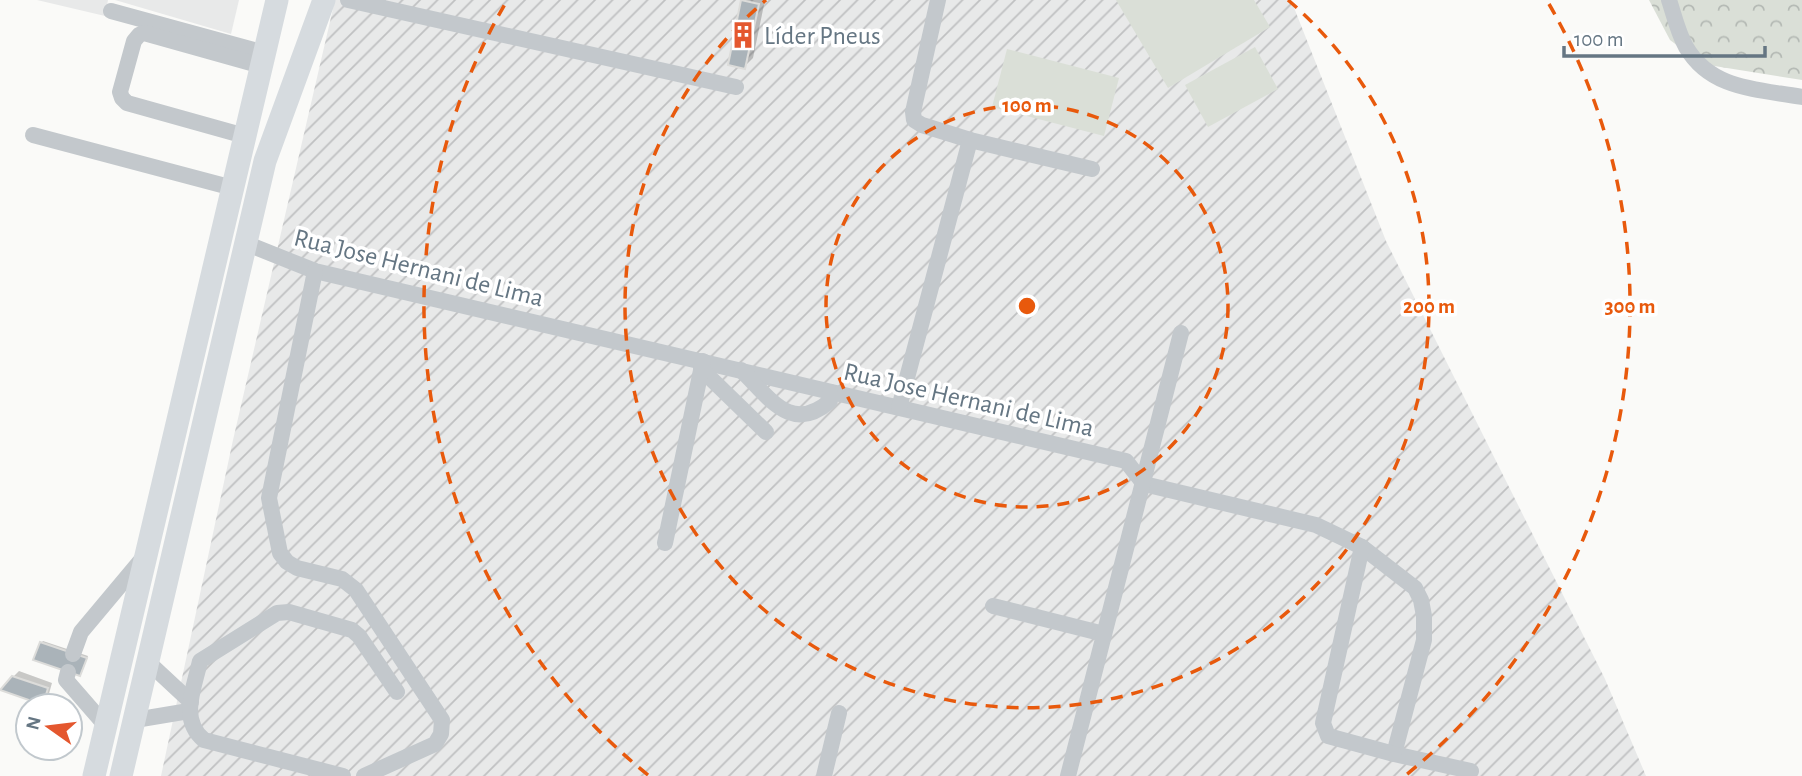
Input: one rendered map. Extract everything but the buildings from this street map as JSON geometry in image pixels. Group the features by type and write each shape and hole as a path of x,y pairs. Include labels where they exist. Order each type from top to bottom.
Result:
{"highway":[{"path":"94,776 277,0"},
{"path":"121,776 265,161 324,0"}],"street":[{"path":"348,0 736,87"},
{"path":"938,0 913,112 914,120 970,140 1091,169"},
{"path":"1670,0 1685,46 1702,69 1723,82 1802,97"},
{"path":"111,11 263,59"},
{"path":"245,136 127,103 120,92 134,41 139,34 263,59"},
{"path":"33,135 233,188"},
{"path":"899,408 970,140"},
{"name":"Rua Jose Hernani de Lima","path":"245,243 315,271 702,365 739,369 1126,461 1144,484"},
{"path":"315,271 270,498 280,553 287,562 297,568 342,579 356,590 442,720 441,734 435,744 364,776"},
{"path":"1068,776 1181,333"},
{"path":"702,365 766,432"},
{"path":"665,542 702,365"},
{"path":"739,369 788,414 806,416 819,410 830,401 830,391"},
{"path":"1144,484 1316,525 1362,547 1415,588 1424,615 1424,640 1394,754"},
{"path":"1362,547 1323,723 1328,736 1338,741 1471,771"},
{"path":"73,654 81,632 147,554"},
{"path":"993,606 1104,634"},
{"path":"343,776 204,740 193,731 190,707 200,661 277,614 289,612 352,630 359,636 397,692"},
{"path":"148,662 190,707"},
{"path":"68,672 66,680 106,726"},
{"path":"135,720 190,707"},
{"path":"824,776 839,713"}],"shaded area":[{"path":"37,0 108,0 105,16"},
{"path":"115,0 239,0 231,34"},
{"path":"335,0 1291,0 1386,241 1605,679 1646,776 161,776 233,440"}],"green space":[{"path":"1116,0 1254,0 1270,27 1168,88"},
{"path":"1649,0 1802,0 1802,80 1702,64 1670,40"},
{"path":"1255,47 1278,89 1208,127 1185,85"},
{"path":"1007,49 1119,78 1104,136 992,107"}],"place":[{"name":"Líder Pneus","path":"743,35"}]}
